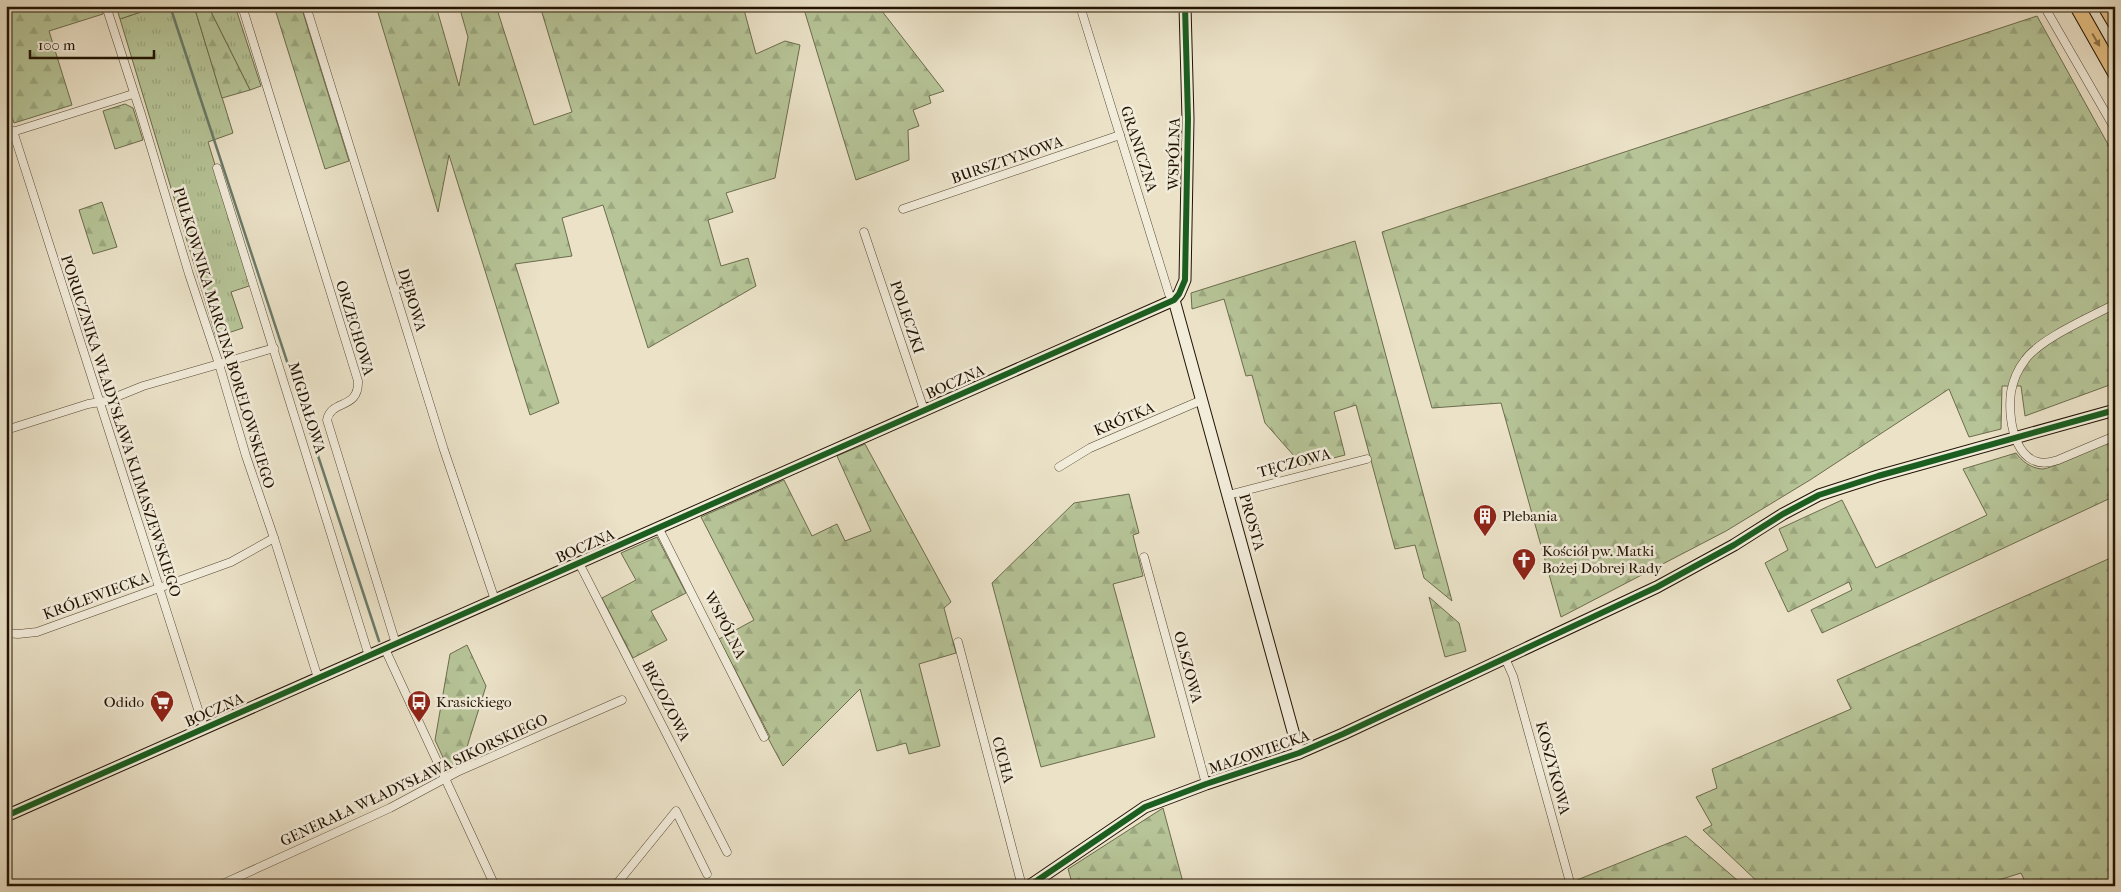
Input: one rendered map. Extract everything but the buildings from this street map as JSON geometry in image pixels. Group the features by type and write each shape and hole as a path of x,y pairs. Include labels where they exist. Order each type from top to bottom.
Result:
{"highway":[{"path":"2077,6 2115,74"},
{"path":"2105,6 2115,23"}],"street":[{"name":"PUŁKOWNIKA MARCINA BORELOWSKIEGO","path":"106,6 189,274 219,364 246,456 318,678"},
{"name":"ORZECHOWA","path":"242,6 358,381 357,394 332,410 327,420 396,644"},
{"name":"DĘBOWA","path":"306,6 444,450 495,600"},
{"name":"GRANICZNA","path":"1080,6 1170,294 1174,300"},
{"name":"WSPÓLNA","path":"1174,300 1179,294 1184,280 1188,119 1185,6"},
{"path":"2044,6 2115,129"},
{"path":"10,132 133,94"},
{"name":"PORUCZNIKA WŁADYSŁAWA KLIMASZEWSKIEGO","path":"10,132 204,728"},
{"name":"BURSZTYNOWA","path":"903,209 1120,134"},
{"name":"MIGDAŁOWA","path":"217,168 369,656"},
{"name":"POLECZKI","path":"864,232 924,410"},
{"name":"BOCZNA","path":"6,816 1174,300"},
{"name":"PROSTA","path":"1174,300 1299,753"},
{"path":"2115,304 2043,344 2025,360 2012,391 2011,413 2020,449 2028,459 2044,464 2115,436"},
{"path":"6,430 144,386 274,348"},
{"name":"KRÓTKA","path":"1060,467 1090,448 1202,400"},
{"name":"MAZOWIECKA","path":"1029,886 1145,808 1206,784 1299,753 1505,658 1697,566 1734,546 1782,514 1819,495 1878,476 2115,410"},
{"name":"TĘCZOWA","path":"1228,495 1367,459"},
{"name":"WSPÓLNA","path":"658,527 764,737"},
{"name":"KRÓLEWIECKA","path":"6,634 37,632 231,562 274,538"},
{"name":"OLSZOWA","path":"1144,557 1206,784"},
{"name":"BRZOZOWA","path":"579,563 727,852"},
{"name":"CICHA","path":"958,642 1022,886"},
{"path":"385,649 495,886"},
{"name":"KOSZYKOWA","path":"1505,658 1514,676 1571,886"},
{"name":"GENERAŁA WŁADYSŁAWA SIKORSKIEGO","path":"218,886 390,808 445,778 622,700"},
{"path":"615,886 676,811 707,874"}],"green space":[{"path":"6,6 101,6 103,14 49,31 72,105 14,123 6,100"},
{"path":"116,6 159,6 120,19"},
{"path":"159,6 194,6 233,133 208,142 252,285 231,292 243,328 216,337 120,19"},
{"path":"194,6 208,6 250,90 222,98"},
{"path":"208,6 235,6 261,86 250,90"},
{"path":"274,6 301,6 349,161 325,169"},
{"path":"376,6 436,6 459,86 468,37 459,6 496,6 534,125 572,112 540,6 743,6 756,54 785,41 800,45 775,178 726,193 733,212 708,220 721,266 748,258 756,286 648,348 603,205 562,218 572,256 515,264 559,403 530,415 449,155 438,212"},
{"path":"803,6 878,6 944,91 929,96 931,103 913,110 919,126 908,130 909,160 856,180"},
{"path":"2037,16 2115,157 2115,383 2025,416 2021,386 2002,386 2001,429 1969,437 1949,389 1810,480 1726,531 1561,617 1501,403 1432,408 1382,232"},
{"path":"125,104 133,108 143,140 115,149 103,111"},
{"path":"102,202 117,247 93,254 79,210"},
{"path":"1355,241 1452,601 1424,578 1415,545 1395,549 1356,405 1334,412 1345,455 1303,466 1265,423 1252,375 1246,376 1224,299 1192,309 1191,293"},
{"path":"2115,439 2115,496 1822,633 1811,610 1852,590 1849,582 1788,612 1765,563 1788,550 1779,529 1842,500 1876,568 1987,515 1963,469 2016,453 2030,466 2042,469 2066,461"},
{"path":"865,444 951,602 944,608 956,653 919,664 940,746 909,754 906,743 877,751 860,689 783,766 719,639 754,620 701,517 784,480 812,536 837,524 845,541 871,531 837,456"},
{"path":"1129,494 1139,533 1133,535 1143,576 1113,584 1155,737 1041,767 992,583 1074,503"},
{"path":"657,537 686,593 651,611 667,640 633,658 602,598 636,580 621,553"},
{"path":"2115,556 2115,886 2027,886 2021,873 1980,886 1836,886 1833,883 1824,886 1762,886 1703,830 1712,825 1696,797 1717,788 1712,769 1851,709 1837,680"},
{"path":"1429,597 1459,623 1466,651 1445,657"},
{"path":"467,645 486,686 462,763 452,768 447,766 435,740 450,654"},
{"path":"1163,808 1184,886 1073,886 1068,869"},
{"path":"1686,836 1744,886 1578,886 1577,880"}],"waterway":[{"path":"170,6 379,641"}],"cycle path":[{"path":"6,816 1174,300 1185,280 1188,119 1185,6"},
{"path":"1029,886 1145,807 1206,784 1299,753 1343,734 1657,587 1734,545 1783,514 1819,495 1878,476 2115,410"}],"place":[{"name":"Plebania","path":"1485,537"},
{"name":"Kościół pw. Matki Bożej Dobrej Rady","path":"1524,581"},
{"name":"Odido","path":"162,723"},
{"name":"Krasickiego","path":"419,723"}]}
